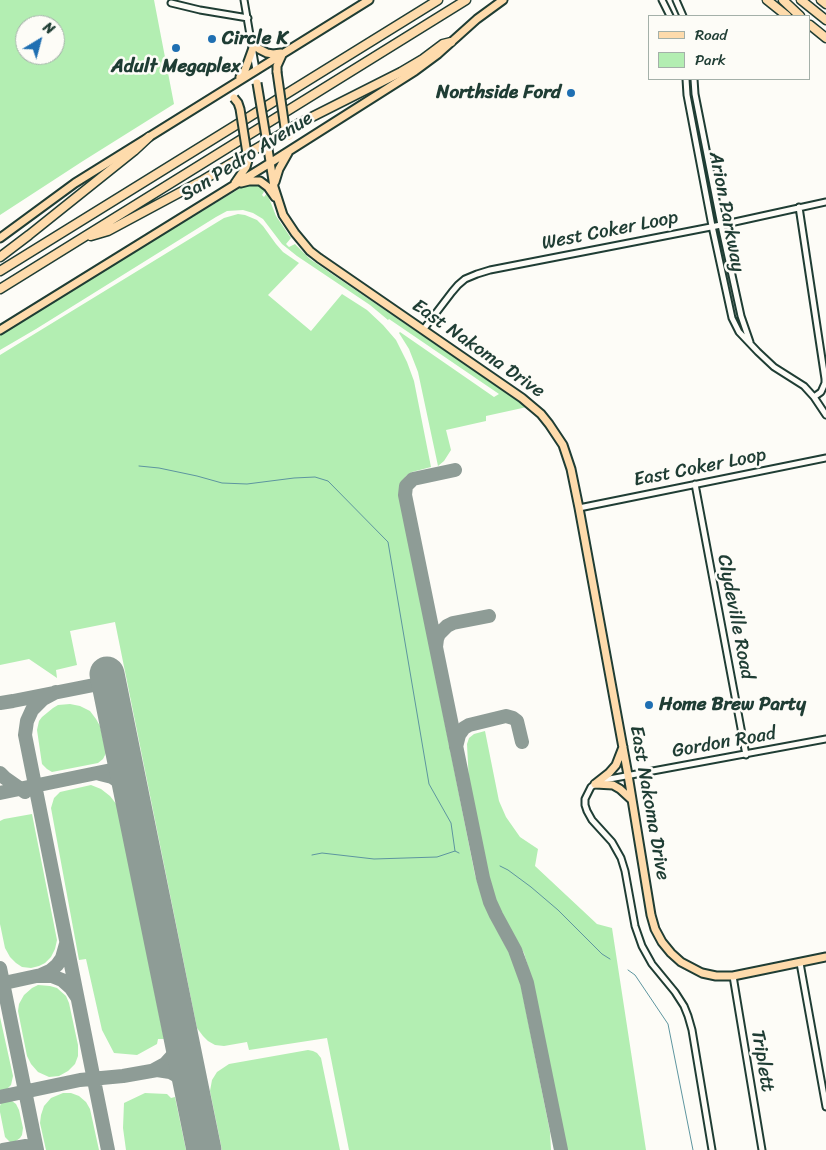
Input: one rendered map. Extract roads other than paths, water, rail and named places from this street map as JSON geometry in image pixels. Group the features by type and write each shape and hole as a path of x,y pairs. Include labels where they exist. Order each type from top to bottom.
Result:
{"highway":[{"path":"0,271 438,0"},
{"path":"0,289 466,0"},
{"path":"767,0 786,15"},
{"path":"783,0 799,15"},
{"path":"801,0 826,20"},
{"path":"821,0 826,4"},
{"path":"811,26 826,38"},
{"path":"811,30 826,38"},
{"path":"79,240 108,231 187,189 298,124 401,72 443,44 451,42"},
{"path":"0,256 120,162 149,136"}],"main road":[{"path":"0,238 70,186 369,0"},
{"name":"San Pedro Avenue","path":"0,330 415,71 502,0"},
{"path":"234,83 244,72 252,45 267,53 284,53"},
{"path":"284,53 277,66 277,72 286,128 289,136 295,140 305,140"},
{"name":"East Nakoma Drive","path":"256,70 274,187 288,224 302,242 319,258 522,398 541,414 556,434 567,457 579,508 655,929 670,954 681,962 695,970 716,976 733,976"},
{"path":"216,95 234,98 240,109 248,160 246,167 233,185"},
{"path":"274,187 282,163 292,148"},
{"path":"233,185 249,180 260,181 270,189 278,201"},
{"path":"595,784 616,765 623,747"},
{"path":"595,784 613,785 632,801"},
{"path":"733,976 826,957"}],"street":[{"path":"662,0 670,15"},
{"path":"676,0 683,15"},
{"name":"East Nakoma Drive","path":"245,1 256,70"},
{"path":"171,3 248,18"},
{"name":"Arion Parkway","path":"686,80 690,112 732,318 739,332 751,345 774,367 804,386 826,415"},
{"name":"Arion Parkway","path":"694,80 721,225 741,316 751,345"},
{"path":"690,112 699,110"},
{"name":"West Coker Loop","path":"423,330 458,285 465,279 477,274 826,202"},
{"path":"799,207 825,379 821,392 814,397"},
{"name":"East Coker Loop","path":"579,508 826,458"},
{"name":"Clydeville Road","path":"695,484 746,755"},
{"name":"Gordon Road","path":"595,784 628,775 826,739"},
{"path":"595,784 591,787 585,799 587,811 592,820 612,842 621,858 626,871 635,926 642,946 652,964 675,992 688,1016 712,1150"},
{"path":"800,963 826,1107"},
{"name":"Triplett","path":"733,976 762,1150"}],"waterway":[{"path":"139,466 159,468 222,483 247,484 315,477 328,481 388,542 429,784 451,823 455,851"},
{"path":"312,855 322,853 374,859 437,857 455,851 459,853"},
{"path":"500,866 531,887 558,910 602,954 610,959"},
{"path":"628,970 635,975 668,1024 693,1150"}],"place":[{"name":"Circle K","path":"212,39"},
{"name":"Adult Megaplex","path":"176,48"},
{"name":"Northside Ford","path":"571,93"},
{"name":"Home Brew Party","path":"649,705"}]}
